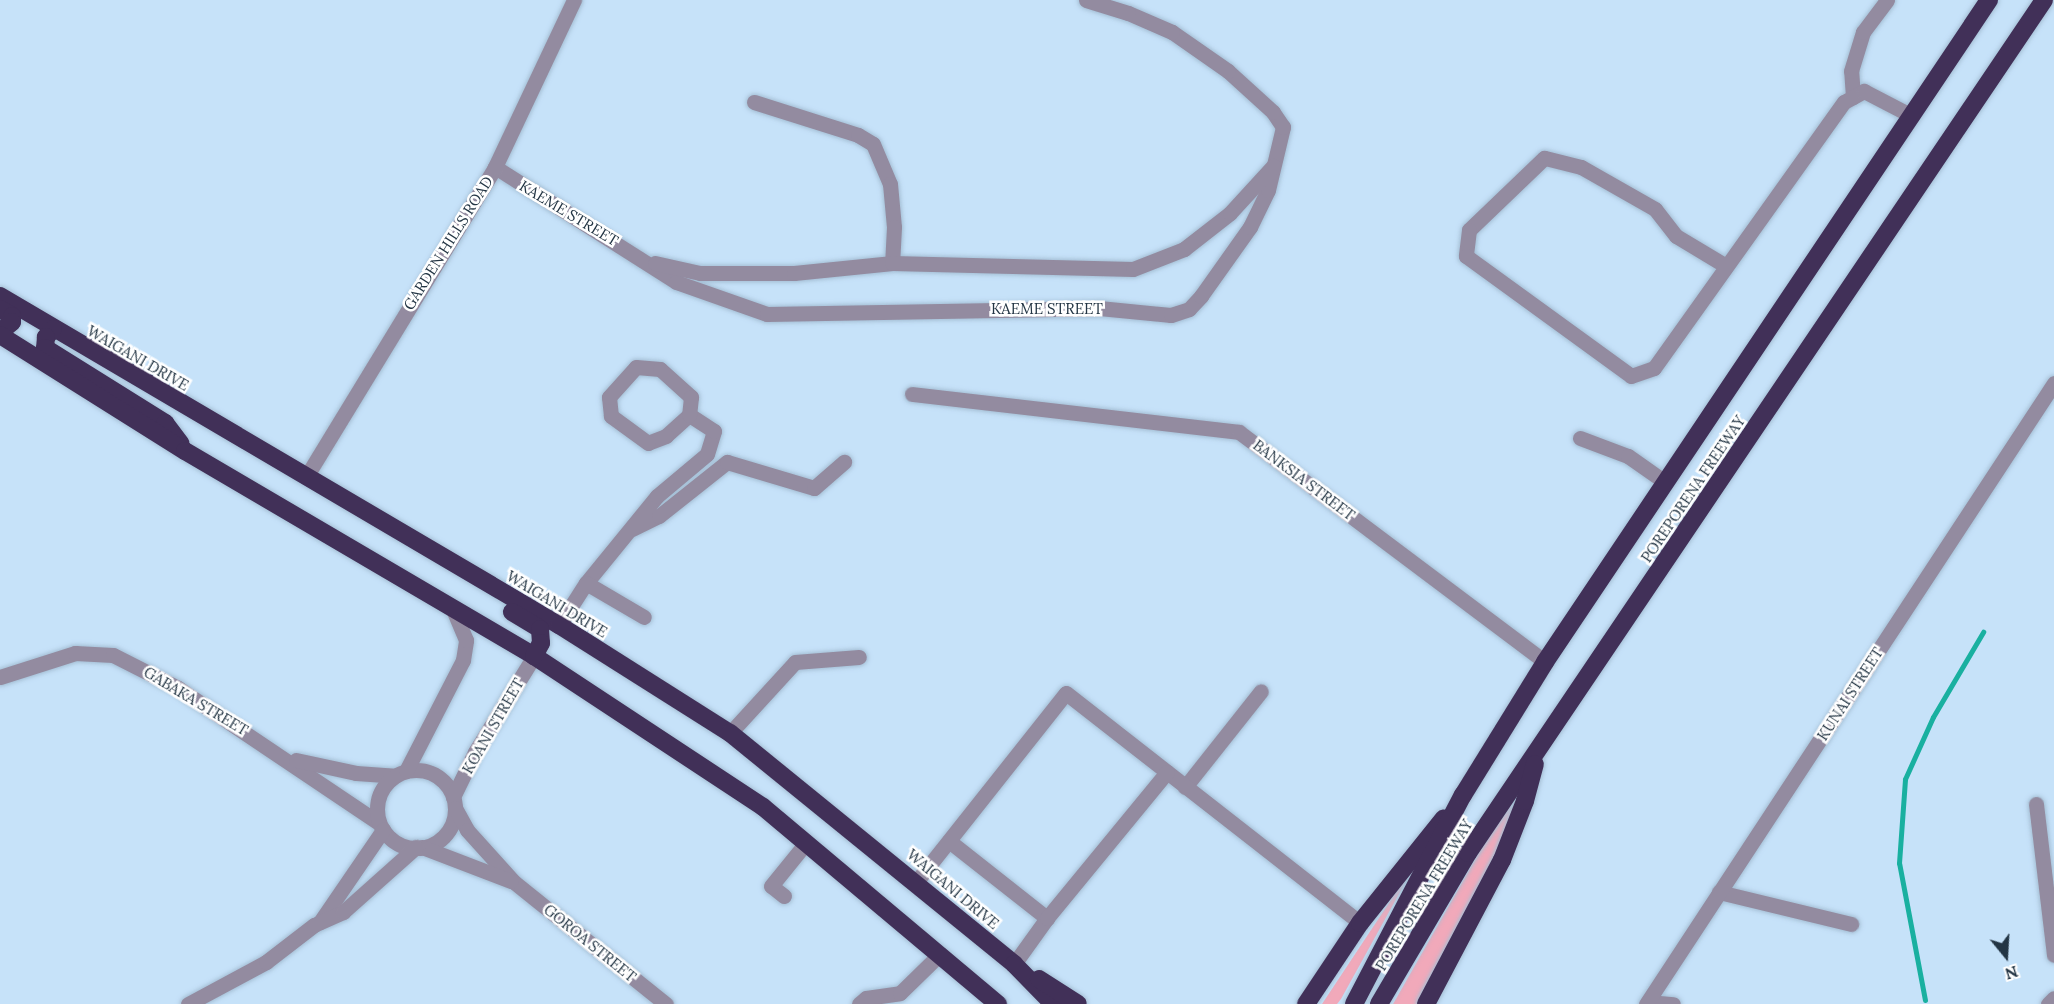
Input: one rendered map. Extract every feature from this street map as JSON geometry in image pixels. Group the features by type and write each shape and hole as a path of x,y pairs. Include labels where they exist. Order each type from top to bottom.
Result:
{"highway":[{"name":"POREPORENA FREEWAY","path":"1354,1004 1463,795 1545,662 1989,0"},
{"name":"POREPORENA FREEWAY","path":"1379,1004 1468,853 2044,0"},
{"name":"WAIGANI DRIVE","path":"0,296 559,625 730,733 1014,964 1053,1004"},
{"path":"0,309 12,316 9,326 0,334 185,451 534,656 763,807 940,954 994,1003"},
{"path":"53,329 46,337 45,348 165,423 185,451"},
{"path":"411,537 422,556 540,629 541,643 534,656"},
{"path":"1426,1004 1502,860 1525,801 1538,750"},
{"path":"1306,1004 1360,923 1463,795"},
{"path":"1014,964 1078,1004"}],"street":[{"name":"GARDEN HILLS ROAD","path":"306,477 495,167 574,0"},
{"name":"KAEME STREET","path":"495,167 647,261 676,282 767,314 1099,308 1171,315 1189,309 1201,296 1244,235 1268,190 1283,127 1273,112 1228,70 1172,33 1128,13 1086,0"},
{"path":"1853,97 1851,71 1863,32 1887,0"},
{"path":"1726,266 1676,236 1655,209 1581,166 1544,158 1469,230 1466,256 1631,376 1654,368 1844,102 1864,91 1912,116"},
{"path":"754,102 858,135 873,144 890,184 894,226 892,263"},
{"path":"647,261 700,273 794,273 892,263 1133,269 1185,249 1230,213 1275,163"},
{"path":"636,367 660,369 691,396 689,415 666,436 648,443 611,416 609,397 636,367"},
{"name":"KUNAI STREET","path":"1647,1003 2054,383"},
{"name":"BANKSIA STREET","path":"912,394 1239,432 1545,662"},
{"path":"559,625 586,583 626,531 657,496 707,454 714,431 689,415"},
{"path":"1580,438 1628,456 1665,482"},
{"path":"626,531 658,516 728,462 814,488 844,462"},
{"path":"586,583 644,617"},
{"path":"419,847 394,841 381,826 378,797 400,773 463,660 465,640 452,607"},
{"name":"GABAKA STREET","path":"0,677 75,653 113,655 178,687 284,756 381,826"},
{"name":"KOANI STREET","path":"454,803 475,752 534,656"},
{"path":"730,733 795,662 859,657"},
{"path":"1185,787 1261,692"},
{"path":"916,882 1066,693 1360,923"},
{"name":"GABAKA STREET","path":"284,756 345,771 400,773"},
{"path":"188,1004 267,962 320,922 343,912 419,847 446,833 454,803 447,786 429,772 400,773"},
{"path":"1014,964 1047,918 1167,772"},
{"name":"GOROA STREET","path":"454,803 473,837 514,882 666,1004"},
{"path":"2036,804 2054,955"},
{"path":"320,922 381,826"},
{"path":"949,841 1047,918"},
{"path":"784,896 771,886 806,843"},
{"name":"GOROA STREET","path":"419,847 514,882"},
{"path":"1719,892 1851,924"},
{"path":"860,1004 866,998 900,993 940,954"},
{"path":"2048,1004 2054,998"},
{"path":"1647,1003 1673,1004"}],"shaded area":[{"path":"1518,795 1508,830 1420,1004 1393,1004 1489,835"},
{"path":"1420,856 1341,999 1337,1004 1322,1004"}],"waterway":[{"path":"1925,1000 1899,863 1905,779 1933,717 1983,632"}]}
